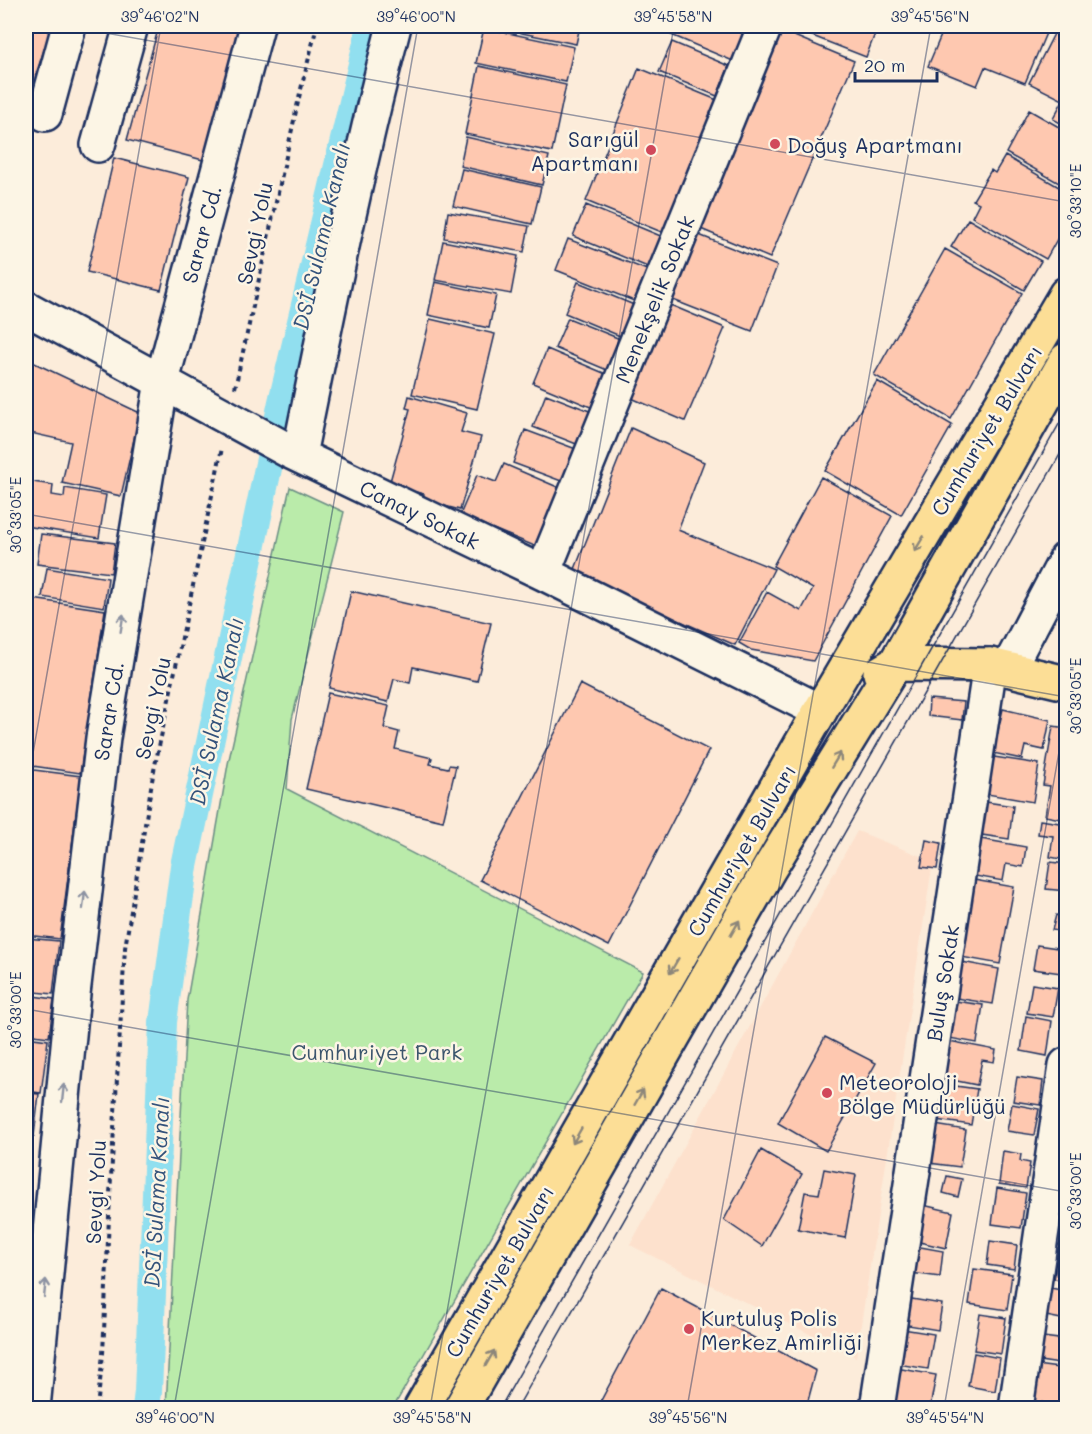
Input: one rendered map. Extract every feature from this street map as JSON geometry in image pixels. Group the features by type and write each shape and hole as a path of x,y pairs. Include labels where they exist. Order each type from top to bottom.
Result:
{"main road":[{"name":"Cumhuriyet Bulvarı","path":"421,1408 820,711 1066,294"},
{"name":"Cumhuriyet Bulvarı","path":"461,1408 769,869 895,664 1066,360"},
{"path":"820,711 895,664 999,667 1066,683"}],"street":[{"path":"45,114 69,26"},
{"path":"98,145 131,26"},
{"name":"Sarar Cd.","path":"33,1408 73,994 103,738 162,381 257,26"},
{"path":"295,454 373,107 394,26"},
{"name":"Menekşelik Sokak","path":"543,573 765,26"},
{"name":"Canay Sokak","path":"26,308 295,454 543,573 820,711"},
{"name":"Buluş Sokak","path":"877,1408 999,667 1066,559"},
{"path":"1016,1408 1066,1065"}],"path":[{"name":"Sevgi Yolu","path":"97,1408 103,1354 125,948 153,775 237,424 300,93 317,26"}],"shaded area":[{"path":"857,831 933,861 856,1357 630,1245"}],"green space":[{"name":"Cumhuriyet Park","path":"290,487 344,512 292,719 287,789 643,972 393,1408 166,1408 187,1000 228,764"}],"building":[{"path":"26,26 52,26 26,104"},
{"path":"159,26 240,26 203,160 127,140"},
{"path":"487,26 580,26 576,44"},
{"path":"664,26 724,26 744,34 733,61 662,31"},
{"path":"787,26 878,26 866,57"},
{"path":"945,26 1049,26 1025,83 985,67 977,86 928,66"},
{"path":"1058,26 1066,26 1066,126 1053,119 1063,100 1029,83"},
{"path":"484,28 574,47 566,82 476,63"},
{"name":"Doğuş Apartmanı","path":"780,30 854,61 770,258 696,227"},
{"path":"672,42 729,66 717,96 659,72"},
{"path":"479,66 566,85 552,152 465,134"},
{"name":"Sarıgül Apartmanı","path":"639,68 717,100 664,233 586,201"},
{"path":"1029,110 1066,131 1066,187 1006,153"},
{"path":"26,111 35,114 26,141"},
{"path":"466,137 549,156 542,185 460,166"},
{"path":"1005,156 1066,191 1066,223 1046,259 972,217 979,203 973,200 991,170 995,173"},
{"path":"114,158 189,177 161,290 87,272"},
{"path":"462,169 541,187 532,224 453,206"},
{"path":"586,205 663,237 650,268 573,236"},
{"path":"448,212 529,226 524,252 444,238"},
{"path":"968,219 1041,261 1024,290 951,247"},
{"path":"694,233 777,266 752,331 668,298"},
{"path":"568,239 652,272 639,303 556,270"},
{"path":"443,241 518,256 511,294 435,280"},
{"path":"945,249 1022,293 951,419 874,375"},
{"path":"435,282 496,295 489,328 428,315"},
{"path":"578,282 634,305 620,336 565,313"},
{"path":"668,304 725,328 685,421 629,397"},
{"path":"568,318 620,339 607,370 555,348"},
{"path":"430,319 495,334 477,409 412,394"},
{"path":"547,349 606,374 593,408 533,383"},
{"path":"26,359 140,413 121,496 62,483 71,442 26,432"},
{"path":"877,381 952,425 901,515 825,471"},
{"path":"546,394 592,412 579,445 533,427"},
{"path":"409,396 467,413 461,432 481,437 460,510 422,500 424,494 389,485 410,409 406,408"},
{"path":"631,428 704,462 678,530 774,569 735,645 573,574"},
{"path":"525,430 576,449 564,482 513,463"},
{"path":"504,464 562,489 537,547 460,515 477,475 496,482"},
{"path":"821,477 892,516 813,661 751,650 739,643 767,592 801,611 813,589 773,566"},
{"path":"26,481 53,485 52,495 64,497 65,488 106,495 99,538 26,526"},
{"path":"41,534 115,543 111,573 37,564"},
{"path":"47,568 108,578 104,607 42,597"},
{"path":"351,591 491,623 477,681 413,667 410,683 394,679 388,702 329,688"},
{"path":"26,598 105,610 80,773 26,765"},
{"path":"580,684 709,750 609,946 480,880"},
{"path":"328,693 389,706 384,728 399,732 395,749 432,758 430,764 448,768 449,765 456,766 443,821 306,789"},
{"path":"929,699 964,702 962,720 928,716"},
{"path":"1003,709 1050,720 1044,750 1025,746 1022,759 993,753"},
{"path":"1053,726 1066,728 1066,820 1045,816 1050,786 1043,785"},
{"path":"994,757 1039,764 1033,802 987,794"},
{"path":"26,769 81,776 60,939 26,935"},
{"path":"986,802 1013,806 1009,839 982,835"},
{"path":"1040,820 1066,824 1066,860 1050,857 1053,836 1038,834"},
{"path":"981,839 1026,847 1023,867 1006,864 1003,881 975,876"},
{"path":"926,840 941,843 937,869 921,867"},
{"path":"1050,862 1066,864 1066,891 1046,889"},
{"path":"974,880 1014,887 1000,964 961,957"},
{"path":"1056,915 1062,916 1058,931 1052,930"},
{"path":"26,938 59,941 53,994 26,991"},
{"path":"1037,945 1064,949 1061,973 1033,969"},
{"path":"962,962 999,969 993,1004 956,998"},
{"path":"1032,984 1058,988 1053,1017 1027,1013"},
{"path":"26,995 54,999 49,1037 26,1034"},
{"path":"955,1001 983,1005 977,1043 949,1038"},
{"path":"1026,1016 1052,1021 1047,1056 1021,1051"},
{"path":"26,1037 48,1040 41,1093 26,1091"},
{"name":"Meteoroloji Bölge Müdürlüğü","path":"825,1037 876,1063 826,1151 778,1123"},
{"path":"949,1041 996,1050 994,1062 982,1060 977,1085 942,1078"},
{"path":"1017,1077 1043,1081 1040,1105 1013,1101"},
{"path":"941,1084 977,1089 971,1125 936,1120"},
{"path":"26,1093 39,1094 34,1136 26,1135"},
{"path":"1012,1104 1039,1109 1034,1135 1007,1131"},
{"path":"935,1125 966,1130 960,1167 929,1163"},
{"path":"26,1140 31,1140 26,1189"},
{"path":"761,1150 802,1174 762,1246 724,1220"},
{"path":"1003,1151 1021,1154 1020,1161 1030,1163 1026,1188 999,1184"},
{"path":"824,1169 856,1175 845,1238 798,1229 805,1192 819,1194"},
{"path":"947,1176 962,1179 958,1197 943,1193"},
{"path":"997,1188 1026,1193 1021,1228 992,1224"},
{"path":"923,1205 953,1212 946,1248 915,1241"},
{"path":"1062,1218 1066,1219 1065,1237 1059,1236"},
{"path":"990,1241 1017,1245 1014,1269 987,1265"},
{"path":"1060,1244 1066,1245 1066,1281 1054,1279"},
{"path":"915,1246 943,1251 940,1277 911,1273"},
{"path":"974,1269 1012,1274 1007,1310 969,1304"},
{"name":"Kurtuluş Polis Merkez Amirliği","path":"661,1288 816,1371 806,1408 597,1408"},
{"path":"1051,1288 1066,1291 1066,1320 1046,1316"},
{"path":"906,1298 942,1304 938,1330 902,1324"},
{"path":"980,1314 1006,1318 1001,1354 974,1350"},
{"path":"903,1329 934,1334 928,1369 897,1364"},
{"path":"1043,1337 1066,1340 1066,1365 1040,1361"},
{"path":"974,1353 1000,1358 995,1391 968,1386"},
{"path":"1036,1365 1066,1369 1066,1406 1032,1401"},
{"path":"896,1368 936,1375 930,1408 890,1406"},
{"path":"966,1403 992,1407 992,1408 966,1408"}],"waterway":[{"name":"DSİ Sulama Kanalı","path":"146,1408 163,1022 184,866 282,402 371,26"}],"tram line":[{"path":"500,1408 1066,412"},
{"path":"517,1408 1066,444"}],"place":[{"name":"Doğuş Apartmanı","path":"775,144"},
{"name":"Sarıgül Apartmanı","path":"651,150"},
{"name":"Meteoroloji Bölge Müdürlüğü","path":"827,1093"},
{"name":"Kurtuluş Polis Merkez Amirliği","path":"689,1329"}]}
